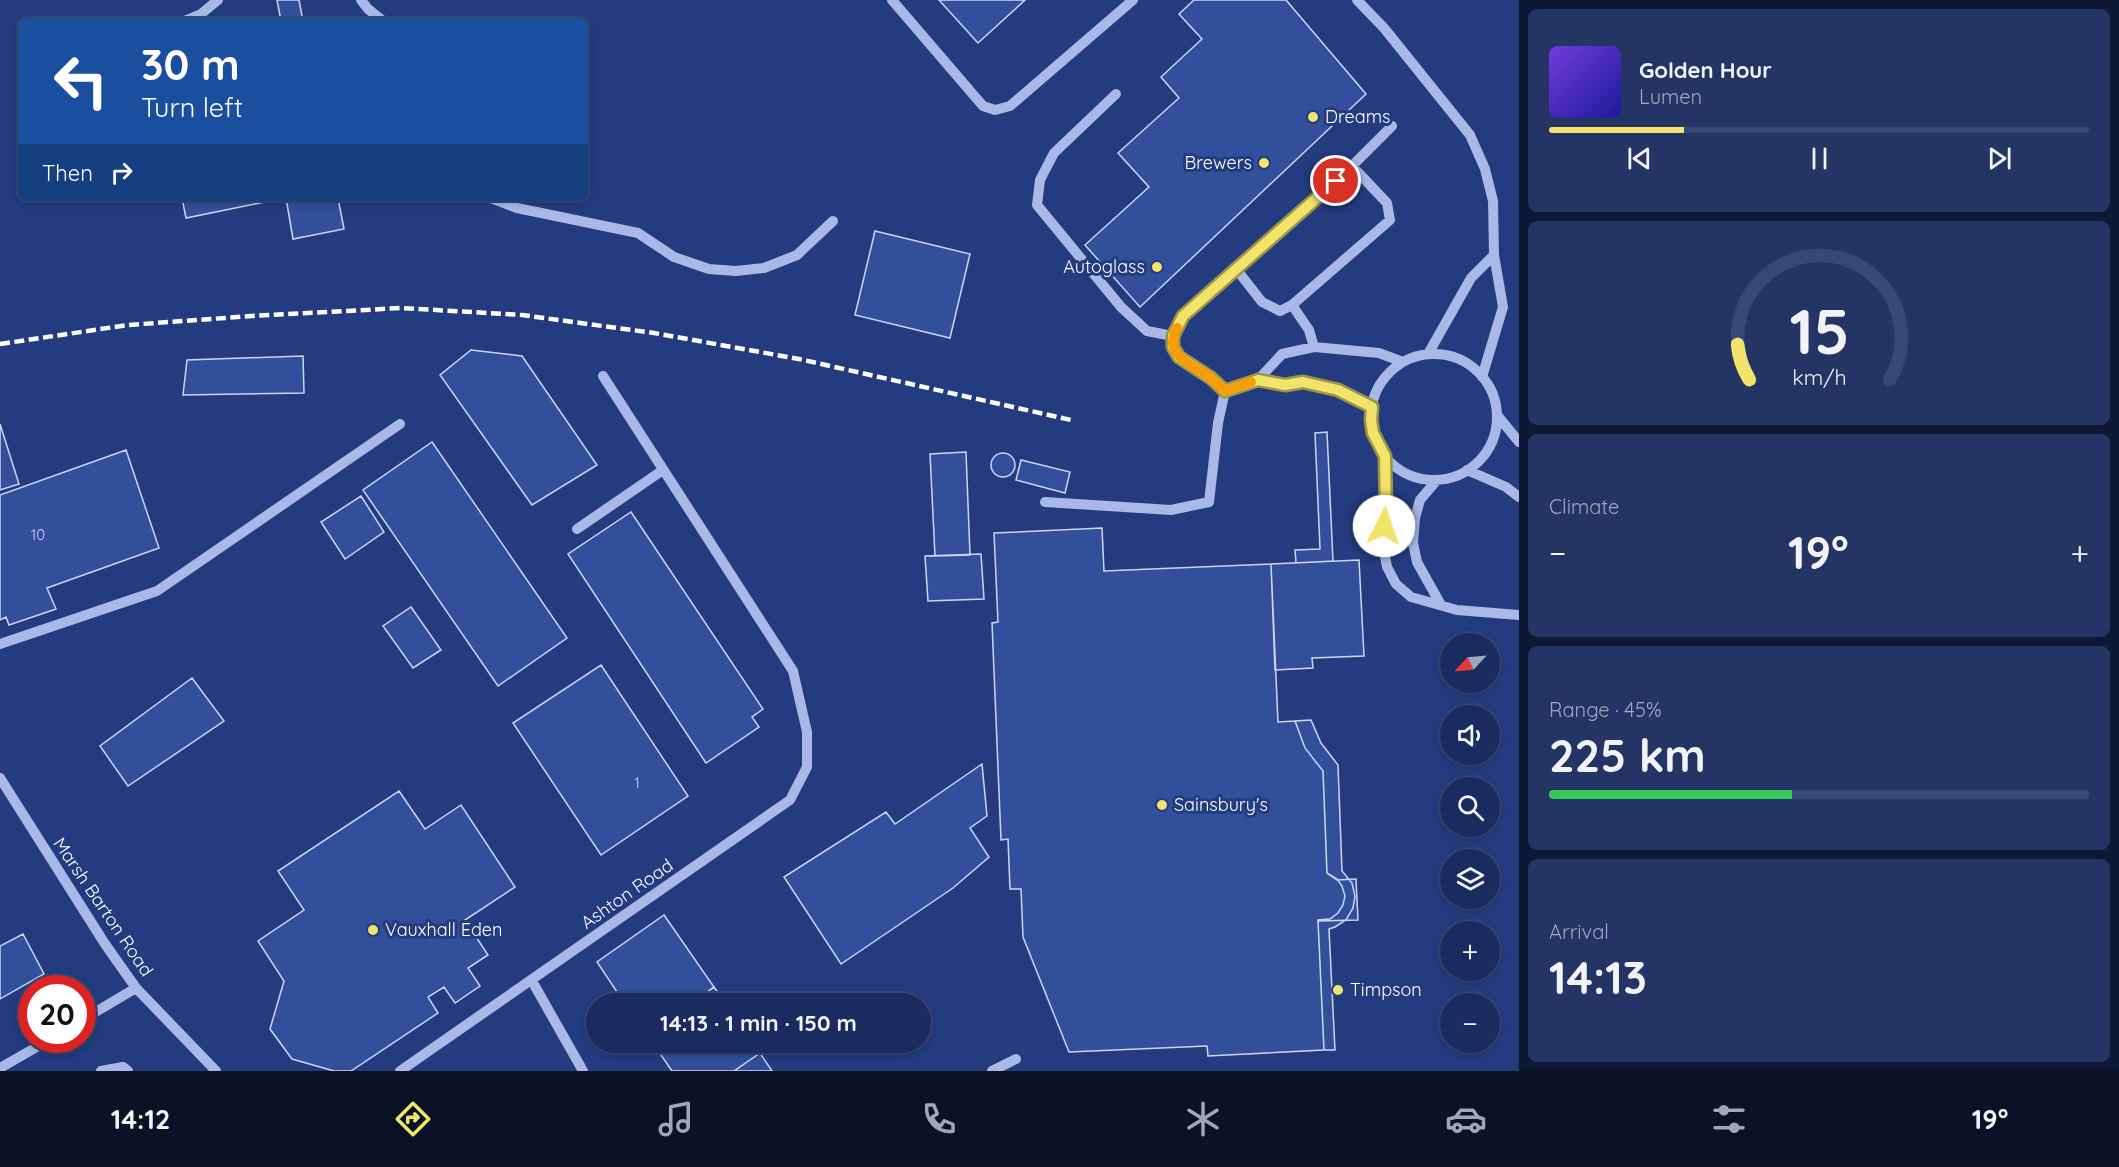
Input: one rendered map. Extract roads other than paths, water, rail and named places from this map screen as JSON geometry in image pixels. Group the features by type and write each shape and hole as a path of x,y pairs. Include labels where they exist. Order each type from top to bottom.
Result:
{"street":[{"path":"191,18 201,14 218,0"},
{"path":"361,0 379,18"},
{"path":"892,0 983,106 995,110 1010,106 1133,0"},
{"path":"1357,0 1384,28 1470,135 1485,169 1493,201 1494,255 1503,307 1482,377"},
{"path":"1116,94 1053,153 1040,180 1037,205 1121,308 1147,331 1173,336"},
{"path":"1225,391 1211,378 1179,357 1173,347 1173,336 1183,316 1352,166 1392,126"},
{"path":"1237,270 1263,302 1280,311 1292,305 1390,220 1387,203 1352,166"},
{"path":"500,201 518,208 638,233 674,257 708,269 736,271 764,268 797,255 833,221"},
{"path":"1428,354 1471,278 1494,255"},
{"path":"1292,305 1309,330 1314,347"},
{"path":"1225,391 1258,380 1282,354 1314,347 1379,353 1403,362"},
{"path":"1428,354 1448,356 1467,363 1490,388 1497,415 1495,431 1489,447 1480,460 1467,470 1453,477 1437,480 1425,479 1403,471 1385,456 1373,433 1372,407 1379,386 1394,368 1403,362 1428,354"},
{"name":"Ashton Road","path":"400,1071 790,800 807,767 807,732 793,671 603,376"},
{"path":"1258,380 1285,385 1303,382 1338,390 1372,407"},
{"path":"1045,502 1171,510 1209,502 1218,423 1225,391"},
{"path":"1497,415 1519,442"},
{"path":"0,644 157,591 400,424"},
{"path":"1385,456 1386,512 1382,540 1387,567 1396,584 1411,597 1457,609 1519,615"},
{"path":"577,529 663,470"},
{"path":"1467,470 1506,487 1519,497"},
{"path":"1437,480 1420,500 1415,518 1413,543 1417,562 1442,605"},
{"name":"Marsh Barton Road","path":"0,778 136,988 216,1071"},
{"path":"532,981 584,1071"},
{"path":"96,1012 136,988"},
{"path":"0,1068 26,1053"},
{"path":"992,1071 1016,1059"},
{"path":"101,1071 123,1067 128,1071"}],"railway":[{"path":"0,344 128,325 252,316 401,308 522,315 654,333 799,359 1071,420"}],"place":[{"name":"Dreams","path":"1313,117"},
{"name":"Brewers","path":"1264,163"},
{"name":"Autoglass","path":"1157,267"},
{"name":"Sainsbury's","path":"1162,805"},
{"name":"Vauxhall Eden","path":"373,930"},
{"name":"Timpson","path":"1338,990"}]}
